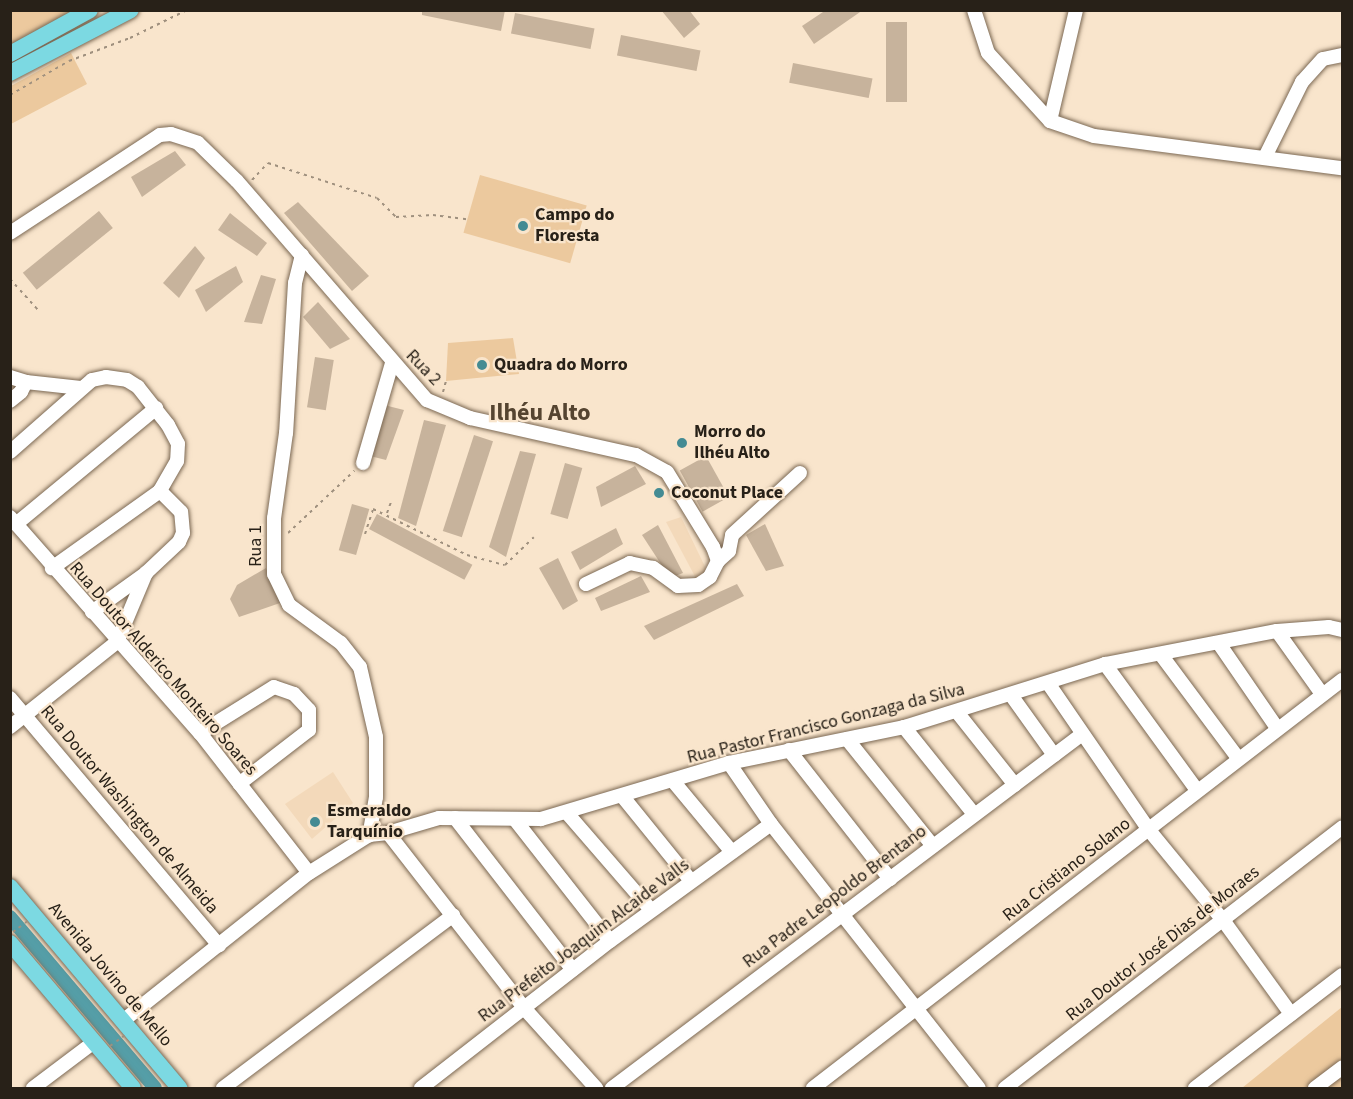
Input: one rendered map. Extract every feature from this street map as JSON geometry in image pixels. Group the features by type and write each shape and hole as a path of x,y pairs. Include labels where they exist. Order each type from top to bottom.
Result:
{"main road":[{"path":"10,54 90,10"},
{"path":"10,73 131,10"},
{"name":"Avenida Jovino de Mello","path":"10,887 124,1027 179,1089"},
{"path":"12,944 102,1044 133,1089"}],"street":[{"path":"974,10 988,53 1050,121 1094,136 1342,168"},
{"path":"1050,121 1076,10"},
{"path":"1265,157 1302,82 1323,59 1342,55"},
{"name":"Rua 2","path":"10,232 160,135 171,134 198,143 244,189 419,394 456,414 652,460 667,472 718,561"},
{"name":"Rua 1","path":"302,255 295,283 273,547 274,574 282,596 351,653 367,686 376,738 376,797 369,835"},
{"path":"363,463 392,363"},
{"path":"10,377 26,382 81,388"},
{"path":"10,452 92,380 117,377 138,387 156,408 178,444 171,476 159,490 52,568"},
{"path":"10,401 21,392 26,382"},
{"path":"13,520 156,408"},
{"path":"586,584 630,562 642,563 669,583 689,587 710,577 718,561 729,551 732,535 800,473"},
{"path":"92,612 146,573 179,542 183,533 181,512 159,490"},
{"name":"Rua Doutor Alderico Monteiro Soares","path":"13,520 52,568 200,733 309,873"},
{"path":"10,727 117,642 146,573"},
{"name":"Rua Pastor Francisco Gonzaga da Silva","path":"369,835 388,833 415,822 454,818 516,821 567,813 729,763 904,727 1105,664 1220,645 1277,631 1329,627 1342,630"},
{"path":"1277,631 1322,694"},
{"path":"1220,645 1277,728"},
{"path":"1162,656 1238,758"},
{"path":"1105,664 1197,790"},
{"name":"Rua Cristiano Solano","path":"813,1089 1149,830 1238,758 1342,680"},
{"path":"1048,683 1081,735 1149,830 1223,920 1291,1014"},
{"path":"200,733 266,690 278,687 294,694 309,710 311,725 304,735 239,784"},
{"path":"1011,695 1054,755"},
{"name":"Rua Doutor Washington de Almeida","path":"10,698 219,945"},
{"path":"957,712 1015,786"},
{"path":"904,727 974,814"},
{"name":"Rua Padre Leopoldo Brentano","path":"612,1089 1081,735"},
{"path":"847,739 933,846"},
{"path":"789,750 890,879"},
{"path":"729,763 771,824 979,1089"},
{"path":"673,781 732,852"},
{"path":"623,797 691,881"},
{"path":"567,813 651,910"},
{"path":"454,818 573,970"},
{"path":"516,821 610,941"},
{"name":"Rua Prefeito Joaquim Alcaide Valls","path":"421,1089 610,941 771,824"},
{"name":"Rua Doutor José Dias de Moraes","path":"1005,1089 1342,828"},
{"path":"388,833 524,1008 596,1089"},
{"path":"124,1027 219,945 309,873 369,835"},
{"path":"224,1089 453,915"},
{"path":"1195,1089 1342,975"},
{"path":"33,1089 102,1044"},
{"path":"1315,1089 1342,1068"}],"path":[{"path":"10,95 69,61 130,38 187,10"},
{"path":"244,189 268,163 377,198 396,217 433,215 467,219"},
{"path":"10,279 39,311"},
{"path":"273,547 363,463"},
{"path":"387,513 392,502"},
{"path":"365,534 373,509 387,513 476,557 505,565 534,537"},
{"path":"431,536 433,529"},
{"path":"476,552 476,557"},
{"path":"12,944 29,920"},
{"path":"102,1044 124,1027"}],"shaded area":[{"path":"11,11 74,11 11,45"},
{"path":"71,53 87,84 11,124 11,86"},
{"name":"Campo do Floresta","path":"480,175 587,206 570,263 463,233"},
{"name":"Quadra do Morro","path":"513,338 519,374 446,381 448,343"},
{"path":"681,517 710,577 699,584 666,522"},
{"name":"Esmeraldo Tarquínio","path":"333,772 353,803 312,839 285,804"},
{"path":"1342,1007 1342,1088 1242,1088"}],"building":[{"path":"422,10 505,10 501,31 422,15"},
{"path":"661,10 689,10 700,24 684,38"},
{"path":"826,10 863,10 814,44 802,26"},
{"path":"515,13 595,28 591,49 511,34"},
{"path":"886,22 907,22 907,102 886,102"},
{"path":"621,35 701,50 697,71 617,56"},
{"path":"793,63 873,78 869,98 789,83"},
{"path":"175,151 186,165 142,197 131,177"},
{"path":"298,202 369,276 352,291 284,213"},
{"path":"99,211 113,228 37,290 23,273"},
{"path":"230,213 267,243 257,256 218,230"},
{"path":"195,246 205,258 179,298 163,283"},
{"path":"236,266 243,282 206,312 195,290"},
{"path":"261,275 276,279 262,324 244,322"},
{"path":"318,302 350,339 330,349 303,317"},
{"path":"315,357 334,360 326,410 307,407"},
{"path":"384,405 404,410 386,460 370,456"},
{"path":"424,420 446,425 416,526 398,518"},
{"path":"474,435 493,441 462,537 443,531"},
{"path":"520,451 536,454 506,557 489,547"},
{"path":"706,456 729,497 703,512 680,471"},
{"path":"565,463 582,468 568,519 550,514"},
{"path":"635,466 646,484 601,507 596,487"},
{"path":"352,504 369,509 356,555 339,550"},
{"path":"377,514 472,565 464,580 369,529"},
{"path":"765,524 784,566 766,571 746,535"},
{"path":"658,525 683,573 670,578 642,535"},
{"path":"616,528 623,544 580,570 571,552"},
{"path":"558,558 578,601 563,610 539,568"},
{"path":"266,568 280,603 239,617 230,599 237,585"},
{"path":"641,576 650,592 601,611 595,598"},
{"path":"737,584 744,596 654,640 644,626"}],"waterway":[{"path":"10,917 155,1088"}],"place":[{"name":"Campo do Floresta","path":"523,226"},
{"name":"Quadra do Morro","path":"482,365"},
{"name":"Morro do Ilhéu Alto","path":"682,443"},
{"name":"Coconut Place","path":"659,493"},
{"name":"Esmeraldo Tarquínio","path":"315,822"}],"district":[{"name":"Ilhéu Alto","path":"540,413"}]}
